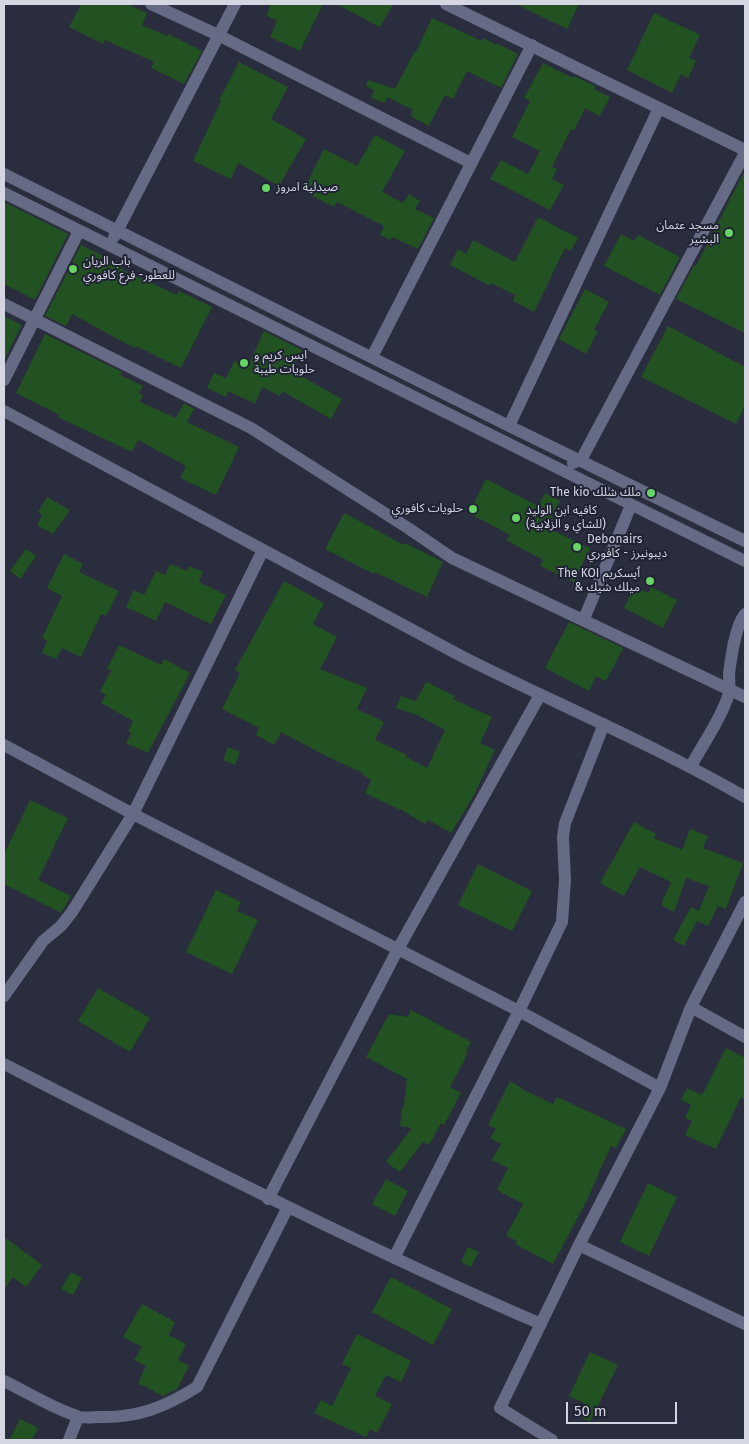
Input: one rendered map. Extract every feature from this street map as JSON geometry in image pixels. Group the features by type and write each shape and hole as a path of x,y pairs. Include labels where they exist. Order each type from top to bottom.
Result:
{"street":[{"path":"151,4 471,163"},
{"path":"110,245 234,4"},
{"path":"446,4 745,151 581,460 556,468"},
{"path":"372,357 532,45"},
{"path":"509,426 659,108"},
{"path":"4,174 509,426 745,541"},
{"path":"4,193 745,561"},
{"path":"4,380 79,231"},
{"path":"4,304 251,428 452,558 745,697"},
{"path":"4,411 463,657 691,766 745,797"},
{"path":"584,619 632,506"},
{"path":"4,996 43,941 61,926 72,912 133,814 263,550"},
{"path":"691,766 725,704 730,690 730,662 742,617 745,614"},
{"path":"268,1198 398,949 540,695"},
{"path":"394,1258 562,922 565,880 563,837 565,823 604,724"},
{"path":"4,745 133,814 519,1011 660,1088"},
{"path":"552,1440 500,1408 579,1245 660,1088 691,1007 745,902"},
{"path":"691,1007 745,1037"},
{"path":"4,1064 268,1198 394,1258 541,1324"},
{"path":"4,1381 78,1417 109,1418 146,1412 174,1401 198,1387 288,1207"},
{"path":"579,1245 745,1324"},
{"path":"68,1440 78,1417"}],"building":[{"path":"81,4 127,4 147,13 142,25 167,36 168,34 202,51 184,84 151,68 154,62 105,40 103,44 69,27"},
{"path":"271,4 323,4 300,51 270,37 277,21 266,15"},
{"path":"336,4 393,4 380,27"},
{"path":"516,4 579,4 567,29"},
{"path":"654,13 700,35 689,58 696,61 688,78 681,74 672,93 627,70"},
{"path":"432,18 482,41 484,38 496,45 497,43 518,54 501,88 467,71 453,99 445,95 429,126 410,116 413,110 387,97 385,103 371,98 374,90 366,86 368,80 395,89 416,52"},
{"path":"239,62 288,87 271,119 306,139 279,186 238,163 231,179 193,161 221,101 219,100"},
{"path":"543,63 573,78 574,76 595,86 594,89 610,97 600,116 585,108 574,131 571,129 552,167 557,169 552,179 564,185 550,210 490,179 501,160 528,174 540,151 512,137 530,101 524,98"},
{"path":"375,135 405,151 382,192 403,203 409,194 420,201 415,209 434,218 418,249 392,237 390,240 380,235 384,226 337,202 334,207 303,191 324,149 357,166"},
{"name":"مسجد عثمان البشير","path":"745,170 745,333 676,299 694,265 696,266"},
{"path":"4,202 68,234 35,300 4,284"},
{"path":"538,217 578,238 571,251 565,248 534,312 513,301 515,295 491,283 490,286 450,265 458,249 466,254 473,240 515,262"},
{"path":"621,234 634,241 638,235 680,257 660,295 604,266"},
{"path":"81,245 122,265 120,268 177,295 179,291 212,307 181,368 136,346 135,348 72,314 66,326 45,316"},
{"path":"585,289 609,302 594,329 598,331 586,354 559,339"},
{"path":"4,316 22,325 4,361"},
{"path":"668,326 745,367 745,405 736,424 641,377"},
{"path":"264,331 302,350 292,371 342,399 331,419 282,391 280,396 262,387 255,404 228,391 226,397 207,388 214,373 226,378 234,361 247,368"},
{"path":"45,334 122,372 120,375 143,386 139,393 143,395 140,402 176,418 184,403 194,409 187,422 239,447 216,495 180,478 186,466 138,440 132,452 58,417 59,415 16,393"},
{"path":"486,479 538,506 545,493 560,501 551,518 559,522 554,531 590,548 574,582 540,566 543,560 506,540 510,535 469,513"},
{"path":"47,497 70,510 53,534 37,525 42,515 38,512"},
{"path":"344,513 404,545 405,543 443,562 427,597 375,572 374,574 325,549"},
{"path":"26,549 36,556 20,579 10,571"},
{"path":"64,554 83,564 79,572 119,591 106,616 101,614 81,657 62,648 56,659 42,653 47,641 42,638 62,596 47,588"},
{"path":"170,564 187,571 189,566 203,572 199,582 226,595 211,624 165,602 156,621 126,607 134,590 144,595 156,571 165,575"},
{"path":"284,581 324,603 313,624 337,637 320,669 367,688 357,709 384,722 375,740 407,755 406,757 427,768 445,730 417,715 396,708 401,696 416,701 426,682 455,696 453,699 492,717 480,743 495,750 473,797 451,833 428,820 425,824 400,809 365,793 371,780 363,773 281,732 274,745 256,735 259,728 222,709 240,673 235,670"},
{"path":"635,586 648,593 651,587 677,600 663,628 624,608"},
{"path":"569,622 623,648 606,681 596,676 589,691 545,668"},
{"path":"119,645 161,665 164,659 190,673 148,753 126,743 131,733 128,732 133,721 101,703 106,695 100,691 111,671 107,669"},
{"path":"228,747 240,752 235,765 223,760"},
{"path":"30,800 68,818 38,880 71,896 61,913 4,884 4,854"},
{"path":"634,822 656,834 654,838 682,850 690,829 708,836 703,848 743,863 726,909 718,906 708,926 697,921 684,946 673,940 691,907 699,911 709,886 686,878 674,912 661,905 671,882 640,867 624,896 600,883"},
{"path":"478,864 532,891 512,931 458,905"},
{"path":"216,890 241,902 237,911 258,920 232,974 186,952"},
{"path":"98,988 150,1018 130,1052 78,1021"},
{"path":"411,1010 471,1042 467,1049 466,1057 450,1087 461,1093 444,1125 441,1123 429,1145 423,1142 400,1172 386,1162 412,1128 400,1126 407,1079 366,1057 389,1014 408,1017"},
{"path":"726,1048 745,1058 745,1100 741,1097 716,1149 685,1135 692,1121 685,1118 691,1105 681,1100 687,1088 702,1095"},
{"path":"510,1081 553,1104 557,1097 626,1129 616,1148 611,1146 586,1202 553,1264 515,1244 517,1241 506,1236 523,1204 497,1190 508,1168 492,1160 501,1144 490,1138 496,1129 488,1125"},
{"path":"386,1179 408,1191 395,1216 372,1204"},
{"path":"648,1183 677,1197 649,1256 620,1242"},
{"path":"4,1237 42,1265 26,1287 13,1277 4,1290"},
{"path":"468,1247 479,1252 471,1267 461,1262"},
{"path":"71,1272 82,1278 73,1295 61,1289"},
{"path":"391,1277 452,1309 433,1345 372,1312"},
{"path":"142,1304 175,1322 169,1335 186,1344 178,1360 189,1366 177,1389 163,1396 138,1383 146,1366 134,1360 142,1347 123,1337"},
{"path":"357,1334 411,1361 401,1382 386,1375 375,1396 392,1404 377,1433 370,1429 366,1437 314,1413 321,1400 332,1406 351,1368 342,1364"},
{"path":"590,1352 618,1365 590,1422 578,1416 584,1403 569,1396"},
{"path":"20,1419 38,1428 32,1440 9,1440"}],"place":[{"name":"صيدلية امروز","path":"266,188"},
{"name":"مسجد عثمان البشير","path":"729,233"},
{"name":"باب الريان للعطور- فرع كافوري","path":"73,269"},
{"name":"ايس كريم و حلويات طيبة","path":"244,363"},
{"name":"The kio ملك شلك","path":"651,493"},
{"name":"حلويات كافوري","path":"473,509"},
{"name":"كافيه ابن الوليد (للشاي و الزلابية)","path":"516,518"},
{"name":"Debonairs ديبونيرز - كافوري","path":"577,547"},
{"name":"The KOI ٱيسكريم & ميلك شيك","path":"650,581"}]}
